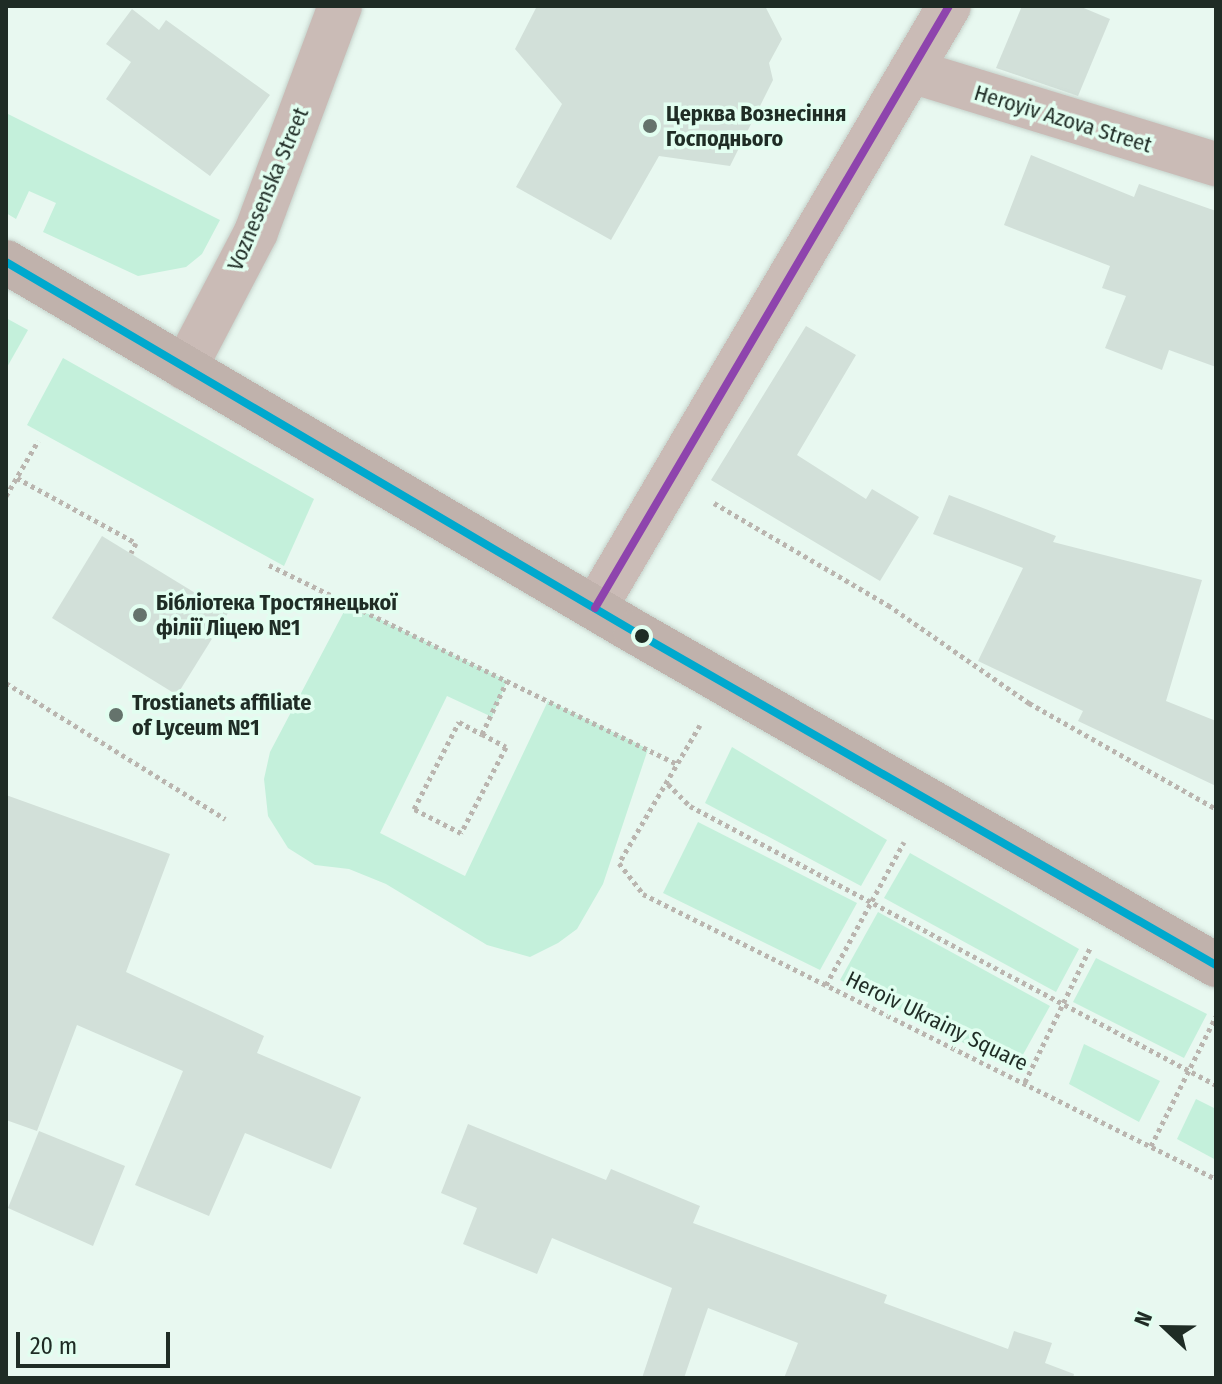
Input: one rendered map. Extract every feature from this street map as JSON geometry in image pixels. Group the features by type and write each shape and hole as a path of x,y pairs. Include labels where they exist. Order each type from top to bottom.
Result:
{"main road":[{"path":"6,262 595,608 1216,965"}],"street":[{"name":"Voznesenska Street","path":"185,368 256,232 340,6"},
{"path":"595,608 949,6"},
{"name":"Heroyiv Azova Street","path":"911,71 1216,164"}],"path":[{"path":"6,496 38,441"},
{"path":"17,478 136,543 131,553"},
{"path":"713,503 888,605 1029,703 1216,809"},
{"path":"269,565 677,764"},
{"path":"482,734 507,681"},
{"path":"6,683 225,819"},
{"path":"726,684 668,784 690,806 1061,1007 1216,1085"},
{"path":"459,722 482,734 506,747 461,833 414,809 459,722"},
{"name":"Heroiv Ukrainy Square","path":"668,784 619,863 643,894 1216,1179"},
{"path":"826,985 906,838"},
{"path":"1025,1082 1092,944"},
{"path":"1151,1146 1216,1016"}],"green space":[{"path":"6,113 220,220 202,254 186,267 138,276 43,232 56,203 29,191 16,219 6,213"},
{"path":"6,318 28,330 6,369"},
{"path":"63,358 314,499 284,566 27,425"},
{"path":"348,604 507,681 492,717 447,696 380,833 465,876 548,701 648,749 603,884 577,929 558,943 530,957 487,945 386,884 349,869 315,865 288,848 268,816 264,779 270,752"},
{"path":"732,747 887,840 861,886 705,803"},
{"path":"698,822 857,903 820,970 663,893"},
{"path":"910,853 1079,949 1056,992 884,898"},
{"path":"878,912 1050,1006 1015,1069 840,980"},
{"path":"1096,958 1207,1014 1184,1058 1073,1002"},
{"path":"1084,1044 1160,1081 1139,1122 1069,1084"},
{"path":"1196,1099 1216,1109 1216,1160 1177,1139"}],"building":[{"name":"Церква Вознесіння Господнього","path":"537,6 765,6 782,39 769,63 773,80 730,166 659,156 611,240 516,187 562,104 515,49"},
{"path":"1022,6 1079,6 1110,19 1078,96 996,68"},
{"path":"132,9 159,30 166,20 270,95 210,176 106,99 131,62 106,44"},
{"path":"1031,155 1134,197 1139,184 1216,211 1216,367 1169,350 1162,370 1105,348 1126,296 1102,288 1110,266 1004,225"},
{"path":"806,326 856,355 797,455 866,499 872,489 919,517 880,581 711,480"},
{"path":"949,495 1056,536 1053,542 1202,580 1166,701 1216,721 1216,786 1078,721 1083,711 978,661 1023,568 933,534"},
{"name":"Бібліотека Тростянецької філії Ліцею №1","path":"102,536 228,613 177,695 52,618"},
{"path":"6,795 170,854 126,972 264,1036 257,1053 361,1097 331,1169 245,1133 209,1216 135,1185 183,1071 77,1025 37,1131 6,1120"},
{"path":"468,1124 606,1180 611,1169 700,1206 693,1223 887,1295 884,1303 1008,1349 1014,1331 1052,1343 1045,1363 1074,1374 1073,1378 784,1378 798,1343 708,1308 684,1378 642,1378 672,1288 552,1238 537,1274 463,1244 477,1208 441,1193"},
{"path":"39,1131 125,1166 93,1246 8,1208"}],"transit line":[{"path":"595,608 949,6"},
{"path":"6,262 635,632 1216,965"}],"place":[{"name":"Церква Вознесіння Господнього","path":"650,126"},
{"name":"Бібліотека Тростянецької філії Ліцею №1","path":"140,615"},
{"name":"Trostianets affiliate of Lyceum №1","path":"116,715"}]}
